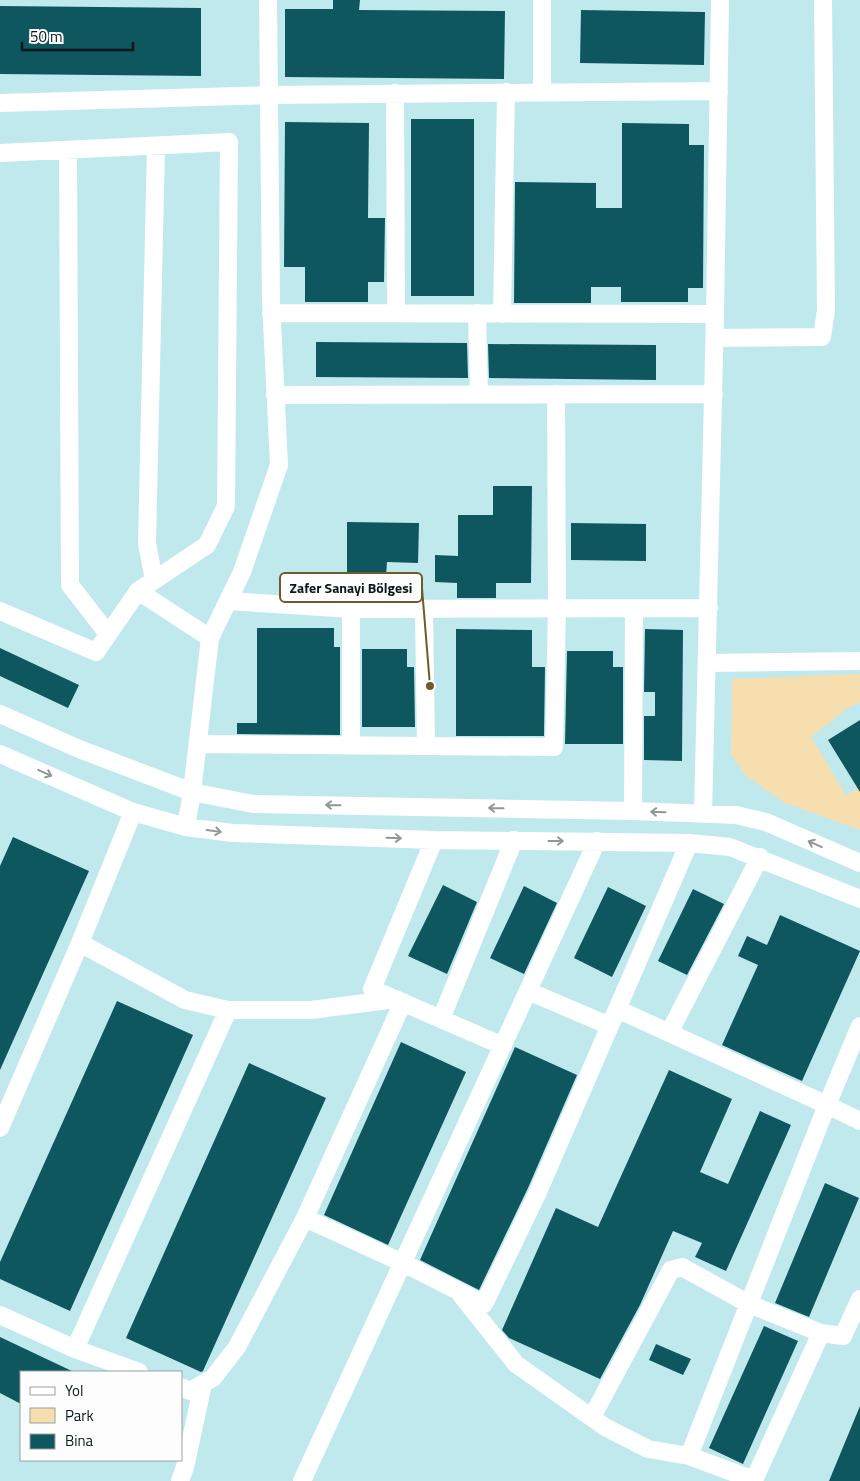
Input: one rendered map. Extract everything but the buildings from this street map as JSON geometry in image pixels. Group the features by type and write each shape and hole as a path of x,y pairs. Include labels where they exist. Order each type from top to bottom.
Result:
{"street":[{"path":"186,827 192,792 210,638 242,572 279,464 272,313 268,0"},
{"path":"542,0 542,92"},
{"path":"703,814 716,314 720,0"},
{"path":"715,338 822,337 826,310 823,0"},
{"path":"0,103 269,94 719,91"},
{"path":"502,314 506,92"},
{"path":"395,93 396,313"},
{"path":"0,153 229,142 226,506 207,545 138,591 96,652 0,611"},
{"path":"154,580 147,543 156,146"},
{"path":"68,150 70,585 108,634"},
{"path":"272,313 716,314"},
{"path":"477,314 479,395"},
{"path":"198,744 554,747 557,609 556,394"},
{"path":"275,395 714,394"},
{"path":"138,591 210,638"},
{"path":"228,602 351,609 709,608"},
{"path":"350,745 351,609"},
{"path":"424,609 426,746"},
{"path":"633,811 634,609"},
{"path":"707,662 860,661"},
{"path":"0,714 79,749 192,792 253,804 633,811 736,815 766,822 860,863"},
{"path":"0,754 133,812 186,827 233,834 434,840 689,843 730,846 860,899"},
{"path":"0,1128 80,943 133,812"},
{"path":"434,840 372,989 503,1046"},
{"path":"441,1019 514,840"},
{"path":"302,1481 597,841"},
{"path":"305,1218 403,1263 484,1304 538,1192 689,843"},
{"path":"669,1034 760,858"},
{"path":"80,943 185,1000 228,1010 311,1010 399,1001"},
{"path":"528,991 610,1026"},
{"path":"182,1387 190,1390 213,1378 237,1347 305,1218 399,1001"},
{"path":"617,1009 860,1121"},
{"path":"74,1349 228,1010"},
{"path":"688,1456 860,1026"},
{"path":"592,1417 671,1270 682,1267 749,1304 821,1333 843,1336 860,1299"},
{"path":"458,1291 516,1364 605,1427 648,1448 688,1456 754,1480 821,1333"},
{"path":"0,1314 74,1349 137,1371"},
{"path":"180,1481 185,1467 203,1384"}],"shaded area":[{"path":"0,0 860,0 860,1481 0,1481"}],"green space":[{"path":"860,674 860,703 849,707 811,737 846,795 860,787 860,830 785,803 746,776 731,755 732,679"}],"place":[{"name":"Zafer Sanayi Bölgesi","path":"430,686"}]}
